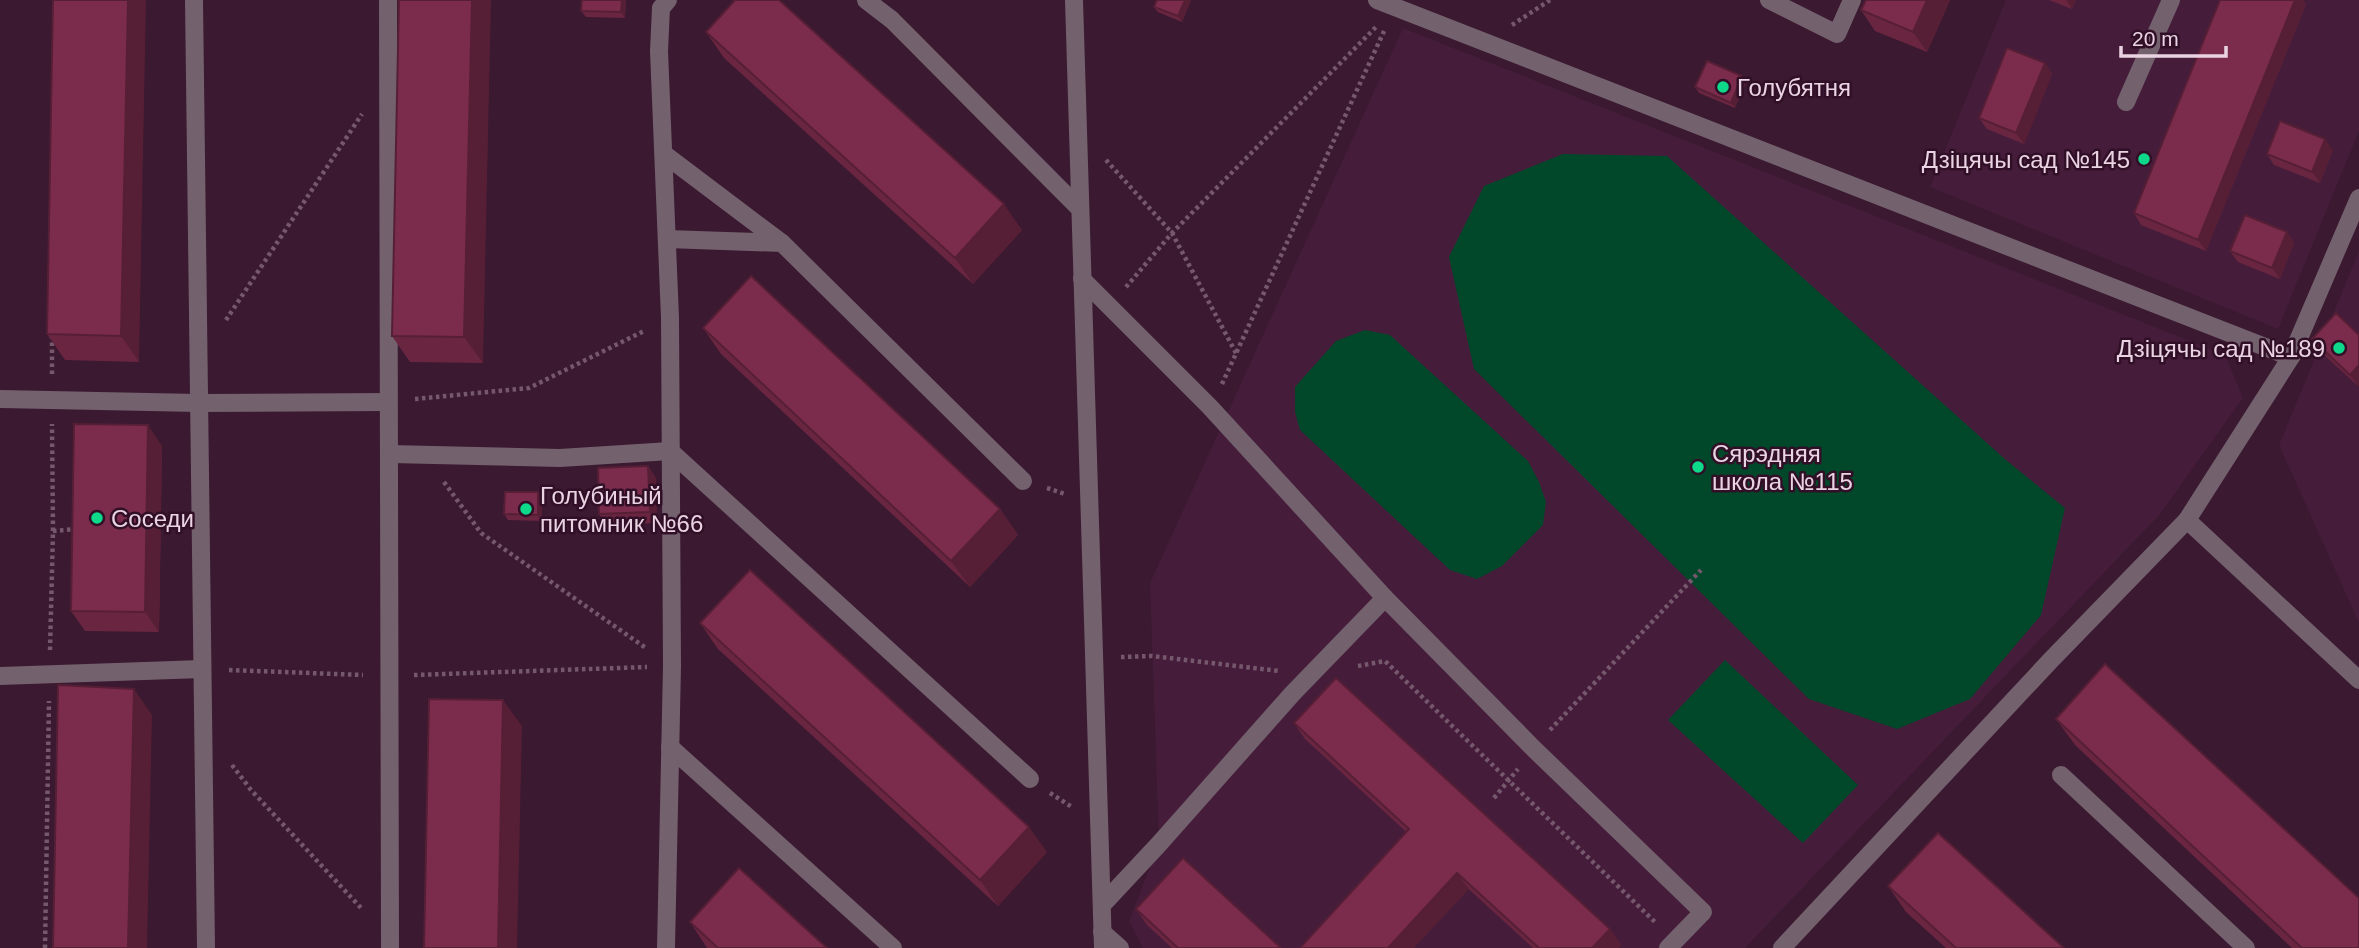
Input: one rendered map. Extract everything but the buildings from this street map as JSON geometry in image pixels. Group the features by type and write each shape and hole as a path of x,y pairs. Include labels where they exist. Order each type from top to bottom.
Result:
{"lane":[{"path":"194,0 206,948"},
{"path":"388,0 390,947"},
{"path":"666,948 672,667 670,318 659,51 661,8 668,0"},
{"path":"866,0 892,20 1080,209"},
{"path":"1074,0 1101,905 1103,940 1120,948"},
{"path":"1377,0 2291,357"},
{"path":"1769,0 1838,34 1852,0"},
{"path":"2126,102 2171,0"},
{"path":"664,154 782,243 1023,481"},
{"path":"1782,948 2050,661 2187,520 2291,357 2359,198"},
{"path":"667,239 782,243"},
{"path":"1082,279 1210,407 1385,598 1534,749 1703,912 1671,945"},
{"path":"0,399 198,403 388,402"},
{"path":"390,454 560,458 670,451 1030,779"},
{"path":"2187,520 2359,680"},
{"path":"1101,905 1385,598"},
{"path":"0,676 202,669"},
{"path":"670,747 892,948"},
{"path":"2061,775 2246,948"}],"path":[{"path":"1485,44 1549,0"},
{"path":"1110,307 1172,233 1394,8"},
{"path":"1210,407 1237,355 1394,8"},
{"path":"198,362 388,74"},
{"path":"1078,128 1172,233 1237,355"},
{"path":"388,402 529,388 670,318"},
{"path":"44,948 54,531 52,331"},
{"path":"424,454 481,533 672,667"},
{"path":"1023,481 1089,502"},
{"path":"54,531 86,528"},
{"path":"1546,734 1701,570"},
{"path":"1094,659 1152,656 1283,671 1301,686"},
{"path":"1344,668 1385,661 1510,781 1671,945"},
{"path":"202,669 390,676 672,667"},
{"path":"203,729 251,790 352,895 390,947"},
{"path":"1030,779 1099,825"},
{"path":"1494,798 1510,781"}],"shaded area":[{"name":"Дзіцячы сад №145","path":"2006,0 2359,0 2359,131 2278,329 1930,187"},
{"name":"Сярэдняя школа №115","path":"1403,28 2225,355 2243,398 2161,513 1745,948 1143,948 1129,921 1159,844 1150,583"},
{"name":"Дзіцячы сад №189","path":"2359,251 2359,623 2279,445"}],"green space":[{"path":"1563,154 1667,156 2006,460 2065,508 2041,615 1970,699 1897,729 1809,699 1474,369 1449,257 1484,186"},
{"path":"1365,330 1390,335 1528,461 1539,482 1546,502 1543,525 1502,566 1477,579 1450,570 1300,430 1295,412 1295,387 1336,341"},
{"path":"1725,660 1858,785 1803,843 1668,720"}],"place":[{"name":"Голубятня","path":"1723,87"},
{"name":"Дзіцячы сад №145","path":"2144,159"},
{"name":"Дзіцячы сад №189","path":"2339,348"},
{"name":"Сярэдняя школа №115","path":"1698,467"},
{"name":"Голубиный питомник №66","path":"526,509"},
{"name":"Соседи","path":"97,518"}]}
